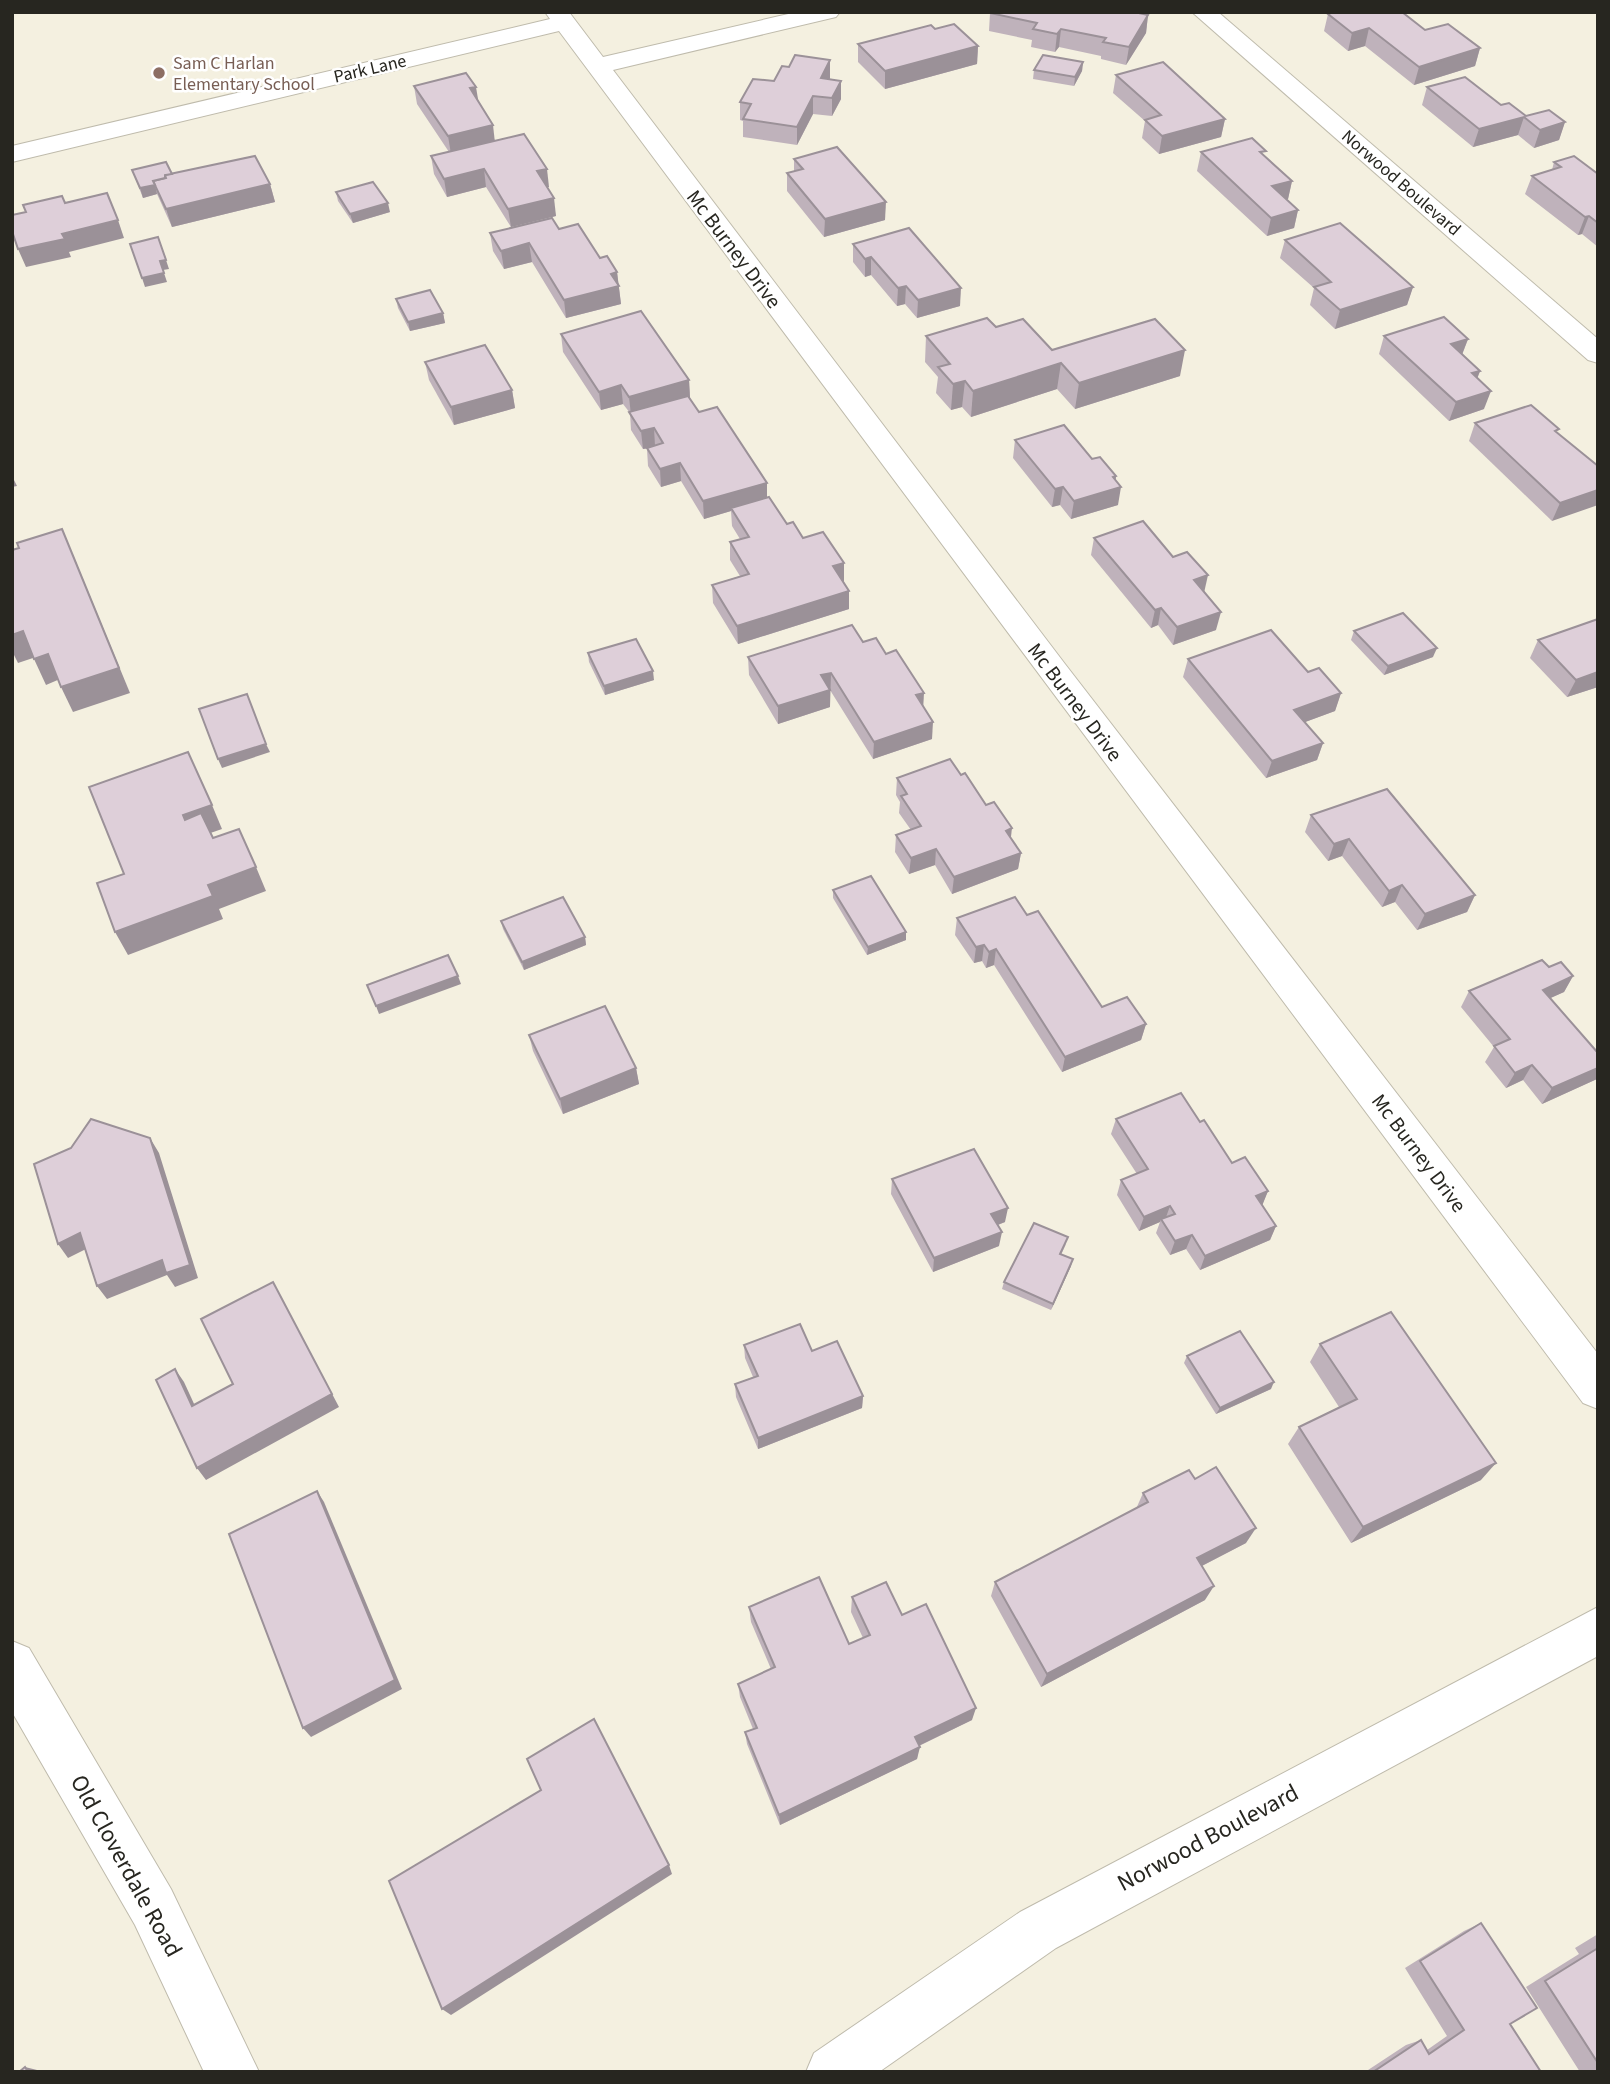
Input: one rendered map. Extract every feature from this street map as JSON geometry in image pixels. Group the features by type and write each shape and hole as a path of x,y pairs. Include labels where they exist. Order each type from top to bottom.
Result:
{"street":[{"path":"597,65 828,12"},
{"name":"Norwood Boulevard","path":"1204,12 1598,354"},
{"name":"Mc Burney Drive","path":"561,18 1053,673 1598,1389"},
{"name":"Park Lane","path":"12,154 561,18"},
{"name":"Norwood Boulevard","path":"833,2072 1038,1930 1598,1630"},
{"name":"Old Cloverdale Road","path":"12,1665 153,1907 232,2072"}],"building":[{"path":"991,12 1134,12 1148,15 1129,47 1103,42 1106,38 1061,29 1057,34 1033,29 1037,23"},
{"path":"1402,12 1425,30 1448,24 1480,48 1419,67 1369,28 1352,33 1328,14"},
{"path":"954,24 978,46 885,71 858,44 931,25 935,29"},
{"path":"795,55 830,60 821,78 841,81 832,98 813,96 797,127 743,119 751,104 740,102 753,79 774,81 782,66 789,67"},
{"path":"1043,55 1083,62 1075,77 1034,70"},
{"path":"1163,62 1225,119 1162,136 1145,120 1161,115 1116,75"},
{"path":"466,73 476,87 470,88 493,125 448,136 414,86"},
{"path":"1465,77 1501,105 1509,103 1526,116 1549,110 1565,122 1540,130 1524,117 1479,129 1427,87"},
{"path":"524,134 547,169 537,171 554,198 508,209 484,169 444,179 431,156"},
{"path":"1252,138 1266,151 1260,152 1292,181 1272,186 1298,210 1271,218 1201,152"},
{"path":"837,147 886,202 825,219 787,173 803,169 794,159"},
{"path":"255,156 270,184 166,209 153,181 166,178 165,175"},
{"path":"1574,156 1598,174 1598,223 1589,216 1585,217 1532,176 1561,167 1554,162"},
{"path":"166,162 172,174 153,181 155,185 140,188 132,170"},
{"path":"373,182 388,203 350,214 336,192"},
{"path":"107,193 118,220 62,234 65,239 18,249 12,231 12,215 26,212 23,205 62,196 65,203"},
{"path":"552,218 559,229 578,224 600,258 607,256 617,272 611,274 619,286 564,300 529,243 501,251 490,233"},
{"path":"1340,223 1413,287 1340,310 1314,287 1331,282 1285,240"},
{"path":"909,228 961,288 918,300 906,286 898,288 871,257 865,259 853,244"},
{"path":"158,237 166,260 160,261 164,273 142,278 130,244"},
{"path":"430,290 443,313 408,322 396,299"},
{"path":"641,311 689,380 629,397 621,385 599,392 561,334"},
{"path":"1444,317 1468,339 1451,344 1480,371 1472,373 1491,391 1456,402 1384,336"},
{"path":"987,318 996,327 1023,319 1052,350 1155,319 1185,350 1079,383 1061,363 973,391 965,381 953,384 938,367 950,364 926,336"},
{"path":"485,345 512,390 451,407 425,362"},
{"path":"688,396 699,412 717,407 767,483 703,501 680,463 660,469 647,448 663,443 654,428 641,431 629,412"},
{"path":"1531,405 1559,429 1555,431 1598,466 1598,490 1560,503 1475,423"},
{"path":"1064,425 1092,459 1100,457 1116,476 1113,477 1121,487 1074,501 1063,487 1055,489 1015,440"},
{"path":"769,497 787,524 793,522 803,538 823,532 844,563 833,566 849,591 737,626 712,585 749,574 730,542 749,537 731,508"},
{"path":"1143,521 1173,557 1187,552 1208,575 1194,580 1221,612 1177,627 1161,608 1155,610 1094,538"},
{"path":"62,529 119,668 61,687 48,654 34,659 23,631 12,635 12,550 19,548 17,543"},
{"path":"1403,613 1437,648 1388,666 1354,631"},
{"path":"1598,619 1598,672 1576,680 1538,640"},
{"path":"852,625 863,642 876,638 886,654 896,650 924,693 916,695 933,722 874,742 831,673 821,675 830,690 778,706 748,657"},
{"path":"1271,630 1308,672 1319,668 1341,693 1294,710 1323,743 1272,761 1188,659"},
{"path":"636,639 653,671 604,686 588,653"},
{"path":"247,694 266,744 218,759 199,709"},
{"path":"188,752 212,805 183,815 185,820 201,813 213,838 239,829 256,867 208,885 213,896 115,932 97,883 124,874 89,787"},
{"path":"950,759 961,775 965,773 986,805 994,802 1012,828 1006,831 1021,853 954,877 936,849 911,858 896,835 921,826 901,796 907,794 897,778"},
{"path":"1387,789 1475,895 1425,914 1402,885 1389,891 1349,839 1334,844 1311,815"},
{"path":"871,876 906,932 868,947 833,890"},
{"path":"563,897 585,937 522,962 501,921"},
{"path":"1015,897 1027,915 1038,911 1102,1007 1127,997 1146,1024 1065,1057 996,949 989,952 984,945 976,947 957,918"},
{"path":"448,955 458,976 376,1006 367,985"},
{"path":"1542,960 1549,967 1561,962 1573,976 1543,990 1598,1053 1598,1068 1552,1088 1532,1065 1515,1073 1494,1046 1510,1039 1469,991"},
{"path":"605,1006 636,1068 560,1099 529,1035"},
{"path":"1181,1093 1200,1122 1204,1120 1232,1163 1245,1157 1268,1191 1256,1196 1276,1226 1205,1256 1192,1235 1175,1241 1161,1219 1175,1214 1170,1206 1144,1217 1121,1180 1148,1169 1116,1119"},
{"path":"91,1119 150,1138 190,1265 166,1273 162,1260 97,1286 80,1233 58,1244 34,1164 71,1148"},
{"path":"974,1149 1008,1208 991,1214 1002,1232 934,1258 892,1179"},
{"path":"1034,1223 1068,1237 1060,1254 1073,1259 1053,1304 1004,1282"},
{"path":"273,1282 332,1394 197,1468 156,1380 175,1369 192,1406 233,1384 201,1319"},
{"path":"1391,1312 1496,1463 1363,1527 1299,1427 1357,1399 1320,1344"},
{"path":"800,1324 812,1351 837,1341 863,1396 758,1438 735,1384 758,1376 744,1345"},
{"path":"1240,1331 1274,1382 1220,1408 1187,1356"},
{"path":"1216,1467 1256,1528 1197,1558 1214,1586 1047,1674 995,1582 1148,1502 1143,1493 1189,1470 1195,1479"},
{"path":"317,1491 395,1680 303,1728 229,1534"},
{"path":"819,1577 849,1644 870,1635 852,1597 886,1582 902,1615 926,1604 976,1708 915,1737 920,1747 779,1815 745,1732 757,1728 738,1684 775,1667 749,1607"},
{"path":"594,1719 669,1865 442,2009 389,1881 541,1790 527,1759"},
{"path":"1481,1923 1537,2008 1510,2024 1541,2072 1373,2072 1421,2040 1429,2054 1464,2030 1420,1961"},
{"path":"1598,1948 1598,2063 1545,1981"}],"place":[{"name":"Sam C Harlan Elementary School","path":"159,73"}]}
